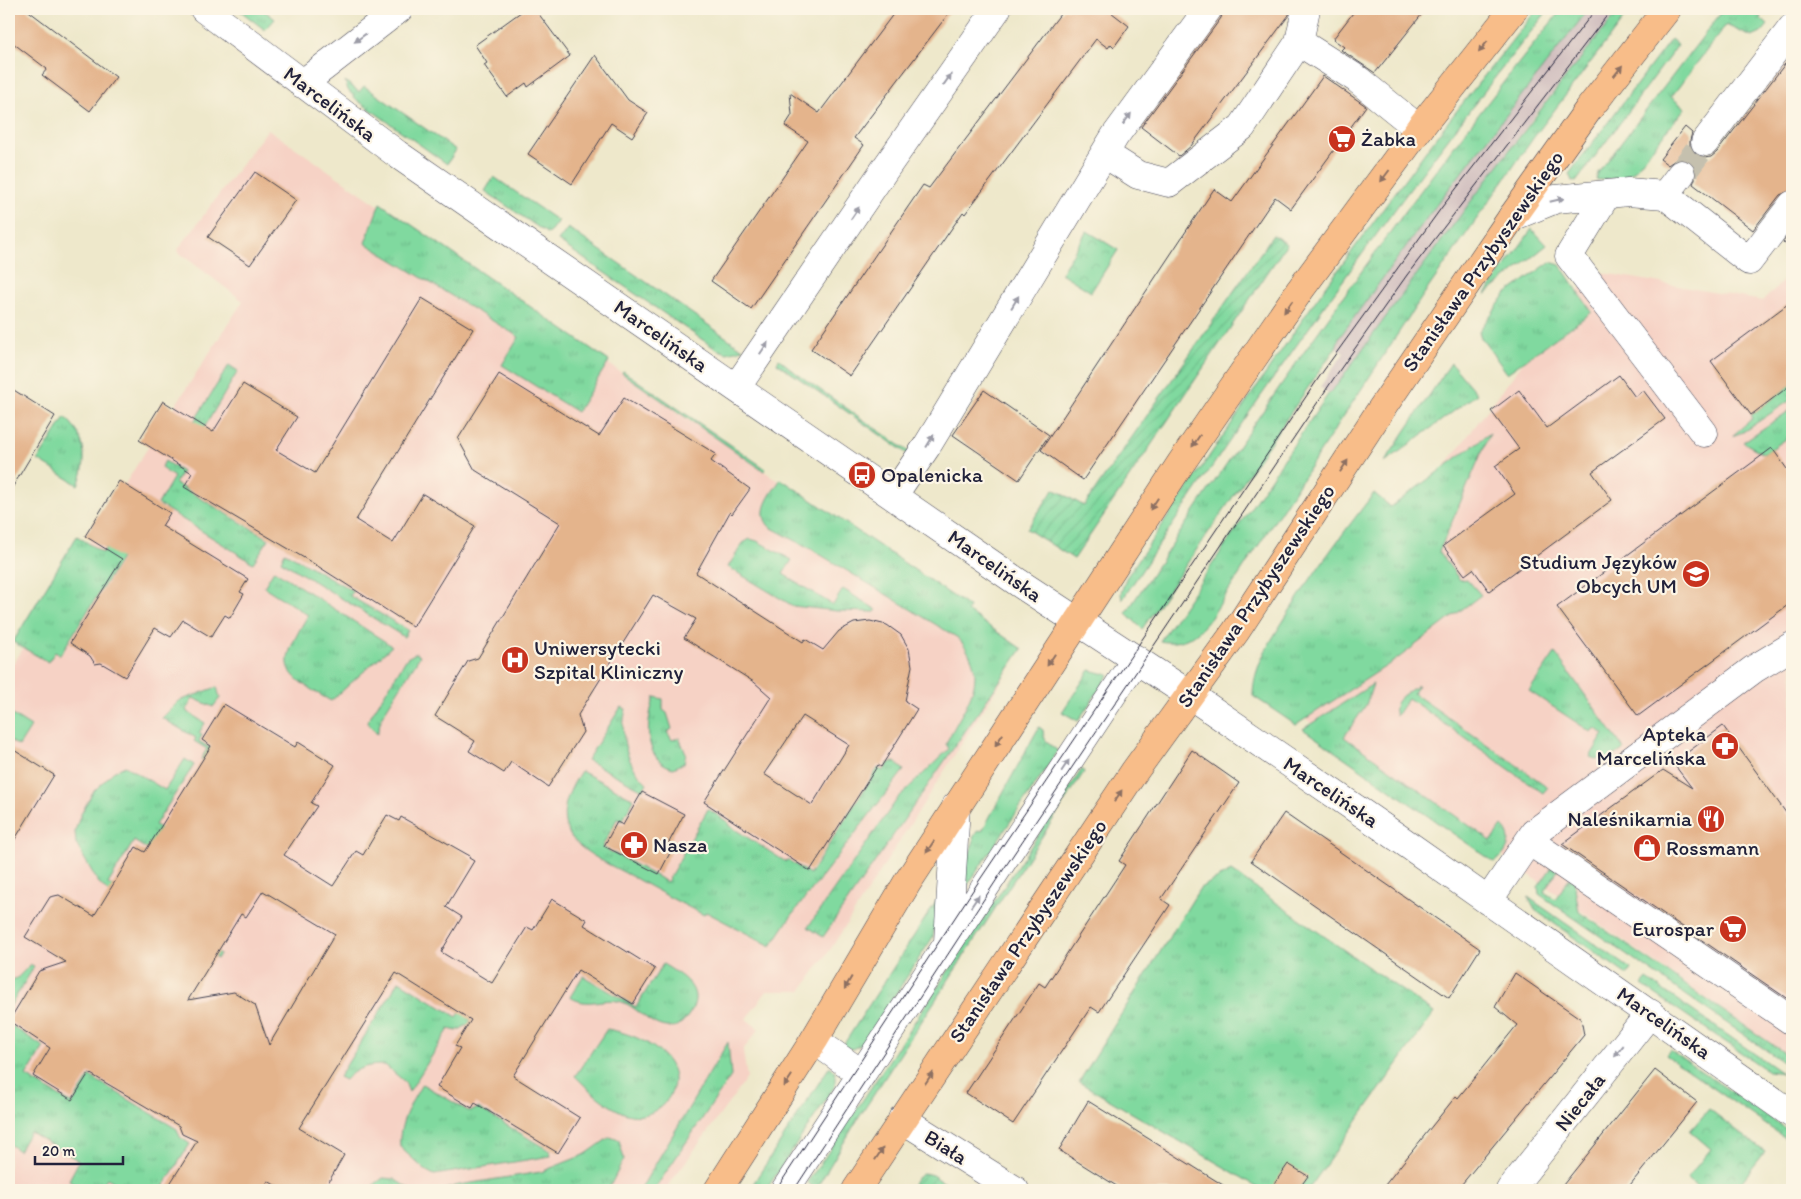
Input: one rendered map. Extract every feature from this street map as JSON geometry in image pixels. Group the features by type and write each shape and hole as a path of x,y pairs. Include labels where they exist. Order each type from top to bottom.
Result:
{"main road":[{"path":"718,1190 814,1040 897,900 956,806 1076,621 1270,332 1419,129 1514,9"},
{"name":"Stanisława Przybyszewskiego","path":"856,1190 1134,772 1236,631 1378,414 1512,217 1588,110 1667,9"}],"street":[{"name":"Marcelińska","path":"204,9 397,154 1076,621 1190,695 1791,1111"},
{"path":"302,84 399,9"},
{"path":"736,388 884,169 997,9"},
{"path":"893,496 927,446 1115,136 1208,9"},
{"path":"1105,154 1138,176 1169,183 1242,127 1299,42 1306,9"},
{"path":"1299,42 1357,79 1419,129"},
{"path":"1705,142 1788,44"},
{"path":"1512,217 1556,198 1628,192 1673,185 1749,261 1792,205"},
{"path":"1607,194 1569,256 1704,433"},
{"path":"1488,901 1534,833 1754,669 1792,646"},
{"path":"785,1190 1136,659"},
{"path":"948,942 956,806"},
{"path":"1529,841 1792,1021"},
{"name":"Niecała","path":"1510,1190 1650,1013"},
{"path":"814,1040 862,1074"},
{"name":"Biała","path":"902,1119 1015,1190"}],"shaded area":[{"path":"1589,9 1620,9 1535,115 1412,280 1337,385 1329,393 1320,387 1344,353 1336,347 1339,338 1437,204"},
{"name":"Uniwersytecki Szpital Kliniczny","path":"268,129 1022,649 832,947 801,991 767,991 746,1019 759,1029 743,1050 747,1078 665,1190 9,1190 9,671 140,460 243,301 177,251"},
{"path":"1593,271 1763,301 1792,272 1792,1058 1271,695"}],"green space":[{"path":"238,9 262,9 275,19 265,30"},
{"path":"1537,9 1549,9 1437,153 1329,300 1224,449 1122,600 1121,593 1126,578 1316,300 1440,132"},
{"path":"1562,9 1589,9 1437,204 1339,338 1336,347 1142,629 1126,613 1178,536 1283,382 1391,230"},
{"path":"1620,9 1631,9 1534,137 1422,297 1212,616 1202,628 1184,640 1176,642 1160,641 1329,393 1337,385 1511,148"},
{"path":"1724,9 1763,9 1761,19 1768,25 1761,33 1752,37 1726,25 1671,97 1685,108 1634,171 1622,178 1596,180 1598,173"},
{"path":"1671,39 1678,45 1576,182 1572,181 1569,174"},
{"path":"345,81 359,92 364,86 456,150 447,164 357,100 348,90"},
{"path":"494,177 558,221 548,234 485,191"},
{"path":"380,203 609,361 577,412 502,365 519,337 365,243"},
{"path":"568,228 743,349 727,353 716,349 558,241"},
{"path":"1532,229 1547,245 1485,295"},
{"path":"1087,231 1118,250 1091,292 1061,273"},
{"path":"1273,235 1287,244 1074,559 1027,529 1054,489 1084,506"},
{"path":"1550,262 1560,265 1592,312 1507,373 1481,338 1479,331 1506,294"},
{"path":"779,359 796,373 911,453 909,455 777,363"},
{"path":"1451,363 1477,394 1384,463"},
{"path":"229,365 238,371 183,463 172,457"},
{"path":"623,371 766,469 764,471 622,373"},
{"path":"1792,384 1792,399 1743,432 1732,436 1753,418 1751,415"},
{"path":"1792,409 1792,435 1764,454 1743,442"},
{"path":"65,417 77,432 83,448 83,466 78,485 38,460"},
{"path":"1490,433 1439,552 1460,580 1467,579 1481,595 1397,659 1296,725 1253,696 1256,673 1265,652 1319,566 1374,493 1391,507"},
{"path":"165,461 182,472 175,483 269,539 253,563 158,504 174,477 161,468"},
{"path":"781,479 969,607 967,611 1022,649 823,937 808,927 898,798 949,749 946,744 972,691 975,679 974,666 969,653 958,638 811,549 770,527 764,515 764,509 769,497"},
{"path":"77,536 103,553 109,542 125,552 60,655 55,652 48,662 13,642"},
{"path":"750,539 792,560 783,574 833,605 843,589 877,610 875,612 837,611 793,606 728,567 743,543"},
{"path":"285,552 353,591 350,596 408,630 404,637 281,561"},
{"path":"274,570 392,646 331,701 301,682 292,674 288,666 288,657 292,646 308,615 264,587"},
{"path":"416,653 420,656 382,716 377,734 367,722 407,658"},
{"path":"1555,653 1624,749 1604,759 1590,757 1604,734 1594,728 1591,732 1529,691"},
{"path":"1090,670 1109,675 1078,721 1062,712"},
{"path":"1373,684 1366,705 1344,737 1491,841 1502,826 1506,830 1509,840 1506,850 1499,859 1494,862 1303,729"},
{"path":"1418,685 1413,693 1548,787 1543,793 1408,698 1396,716 1395,706 1397,702"},
{"path":"217,687 220,698 213,707 193,698 186,711 205,723 199,733 202,735 199,741 254,775 247,787 201,759 207,749 194,741 196,738 162,718 179,701"},
{"path":"655,697 663,699 663,710 667,713 672,729 667,732 672,740 679,738 686,753 684,763 673,768 663,764 651,748 649,727"},
{"path":"621,707 626,709 623,729 626,749 634,768 647,783 643,790 587,760"},
{"path":"9,713 31,727 19,746 9,740"},
{"path":"1039,727 1043,730 1044,737 1058,751 961,895 965,865 974,841 973,838 978,830 982,831"},
{"path":"185,759 194,765 155,825 207,856 194,879 134,841 108,884 182,926 179,931 220,954 217,959 139,914 110,894 98,882 76,844 75,831 80,816 93,792 113,772 125,766 165,790"},
{"path":"895,762 904,770 789,919 771,946 706,912 704,915 597,858 572,838 566,826 565,811 569,793 581,771 634,799 622,821 617,819 602,847 667,882 708,809 729,823 728,825 786,862 788,860 810,874 878,768 883,771 889,763"},
{"path":"1082,769 1084,772 856,1122 816,1189 807,1182"},
{"path":"1552,867 1558,870 1544,892 1555,899 1570,878 1574,881 1579,912 1786,1054 1792,1053 1792,1068 1539,894 1538,887"},
{"path":"1231,871 1434,1013 1308,1190 1263,1190 1079,1082 1200,888"},
{"path":"941,894 933,937 863,1044 852,1049 842,1047"},
{"path":"1528,897 1631,969 1627,975 1535,910"},
{"path":"31,964 34,967 9,1008 9,981 17,978"},
{"path":"663,964 685,979 694,992 693,1007 688,1016 673,1027 657,1025 625,1003 611,1000 582,1002 570,997 583,976 636,1007"},
{"path":"1647,979 1782,1073 1768,1071 1642,985"},
{"path":"399,981 457,1017 462,1010 472,1017 469,1024 457,1031 449,1029 409,1092 405,1082 385,1065 363,1068 354,1072 345,1080 339,1077"},
{"path":"9,1024 44,1047 26,1076 72,1104 90,1076 177,1129 180,1137 190,1144 161,1190 128,1190 107,1178 99,1190 84,1190 69,1180 79,1161 30,1132 19,1151 9,1144"},
{"path":"607,1029 641,1040 657,1050 669,1063 674,1085 670,1095 656,1110 646,1114 624,1113 592,1092 575,1076"},
{"path":"728,1042 731,1076 654,1190 640,1190"},
{"path":"1670,1050 1792,1133 1792,1143 1666,1055"},
{"path":"830,1066 835,1071 835,1086 766,1190 749,1190"},
{"path":"422,1084 470,1112 478,1108 550,1151 551,1156 434,1175 425,1170 400,1147 403,1122"},
{"path":"1709,1109 1765,1152 1735,1190 1700,1190 1687,1178 1711,1149 1690,1131"},
{"path":"610,1137 619,1140 624,1159 608,1190 442,1190 459,1185 541,1172 586,1154"},
{"path":"924,1173 932,1175 956,1190 909,1190 917,1178"},
{"path":"383,1178 394,1179 411,1190 367,1190"}],"building":[{"path":"9,9 26,9 116,77 90,111 42,75 47,69 9,40"},
{"path":"525,9 535,9 570,56 528,87 526,83 507,97 484,65 487,63 475,45"},
{"path":"897,9 952,9 854,138 864,145 751,309 711,281 808,141 785,126 792,115 790,93 819,113"},
{"path":"1064,9 1107,9 1129,26 1114,47 1111,44 1108,48 1096,39 965,214 963,212 850,376 811,349 923,185 929,188"},
{"path":"1223,9 1290,9 1289,15 1191,146 1179,156 1141,127 1221,18"},
{"path":"1356,9 1426,9 1375,73 1341,50 1344,47 1333,39"},
{"path":"595,55 628,100 648,113 632,137 611,123 572,184 528,154"},
{"path":"1792,55 1792,190 1780,195 1753,230 1693,184 1696,176 1695,168 1691,162 1682,158 1668,165 1660,159 1685,127 1692,133 1690,148 1695,154 1703,158 1711,157 1717,152"},
{"path":"1323,76 1366,106 1291,209 1275,197 1083,480 1041,450 1214,189 1232,202"},
{"path":"255,172 296,200 250,265 208,237"},
{"path":"1792,230 1792,249 1783,242"},
{"path":"422,298 473,329 356,520 393,543 423,494 475,526 413,627 316,565 184,487 192,473 139,440 163,401 213,432 243,384 297,417 276,450 315,473"},
{"path":"1792,301 1792,384 1751,415 1711,361"},
{"path":"499,374 599,436 624,398 716,454 711,461 750,489 732,514 730,512 696,573 803,642 805,639 823,650 839,631 854,623 870,621 887,625 901,635 909,649 912,666 905,701 917,709 881,767 878,765 810,871 704,802 771,697 754,682 684,638 696,619 653,595 578,715 583,732 548,787 511,762 504,773 469,751 475,741 435,716 468,661 478,658 560,523 475,470 458,439","holes":["803,716 849,745 812,805 764,774"]},
{"path":"1619,375 1635,397 1643,390 1665,419 1592,472 1612,500 1489,591 1473,569 1465,575 1443,546 1515,494 1495,466 1519,449 1491,411 1519,390 1547,428"},
{"path":"9,387 55,416 9,493"},
{"path":"984,390 1049,435 1019,480 953,435"},
{"name":"Studium Języków Obcych UM","path":"1772,448 1792,476 1792,602 1638,716 1557,607"},
{"path":"119,481 170,513 162,526 248,579 240,592 244,594 230,618 225,615 211,637 183,620 171,637 155,628 125,677 101,663 95,664 90,656 70,643 122,559 85,536"},
{"path":"224,704 295,747 298,742 335,765 311,803 317,806 284,855 333,886 356,851 363,855 387,815 399,821 401,817 470,856 469,858 474,861 446,907 462,917 441,952 492,983 527,927 533,930 552,899 587,920 584,925 655,969 633,1004 578,970 513,1076 580,1118 558,1153 475,1103 472,1108 437,1087 460,1048 455,1046 471,1020 396,973 299,1128 344,1155 324,1190 283,1190 268,1181 263,1190 166,1190 197,1141 182,1134 179,1126 89,1073 72,1100 33,1076 50,1048 9,1021 39,971 66,962 25,937 50,897 59,895 94,916 136,847 145,852 211,746 202,740","holes":["263,891 335,934 269,1045 255,1005 234,992 188,1000 241,914 246,917"]},
{"name":"Eurospar","path":"1723,726 1792,821 1792,1002 1562,844 1663,770 1692,788 1673,763"},
{"path":"9,747 54,775 9,849"},
{"path":"1192,750 1239,783 1161,899 1170,905 1099,1012 1091,1007 1013,1124 966,1093 1039,983 1045,987 1125,865 1119,861"},
{"path":"642,792 684,814 666,848 671,851 659,874 604,846 617,822 623,825"},
{"path":"1284,813 1480,949 1449,998 1251,861"},
{"path":"1515,973 1581,1019 1584,1035 1457,1190 1381,1190 1456,1096 1458,1098 1517,1025 1495,1007"},
{"path":"1655,1070 1697,1102 1626,1190 1559,1190"},
{"path":"1088,1101 1231,1190 1123,1190 1059,1150"},
{"path":"1288,1164 1308,1176 1298,1190 1270,1190"}],"tunnel":[{"path":"1681,174 1705,142"}],"tram line":[{"path":"776,1190 979,881 1324,370 1442,207 1596,9"},
{"path":"794,1190 1005,867 1334,378 1407,275 1612,9"}],"place":[{"name":"Żabka","path":"1342,139"},
{"name":"Opalenicka","path":"862,475"},
{"name":"Studium Języków Obcych UM","path":"1696,574"},
{"name":"Uniwersytecki Szpital Kliniczny","path":"515,660"},
{"name":"Apteka Marcelińska","path":"1725,746"},
{"name":"Naleśnikarnia","path":"1711,819"},
{"name":"Nasza","path":"634,845"},
{"name":"Rossmann","path":"1647,848"},
{"name":"Eurospar","path":"1733,929"}]}
